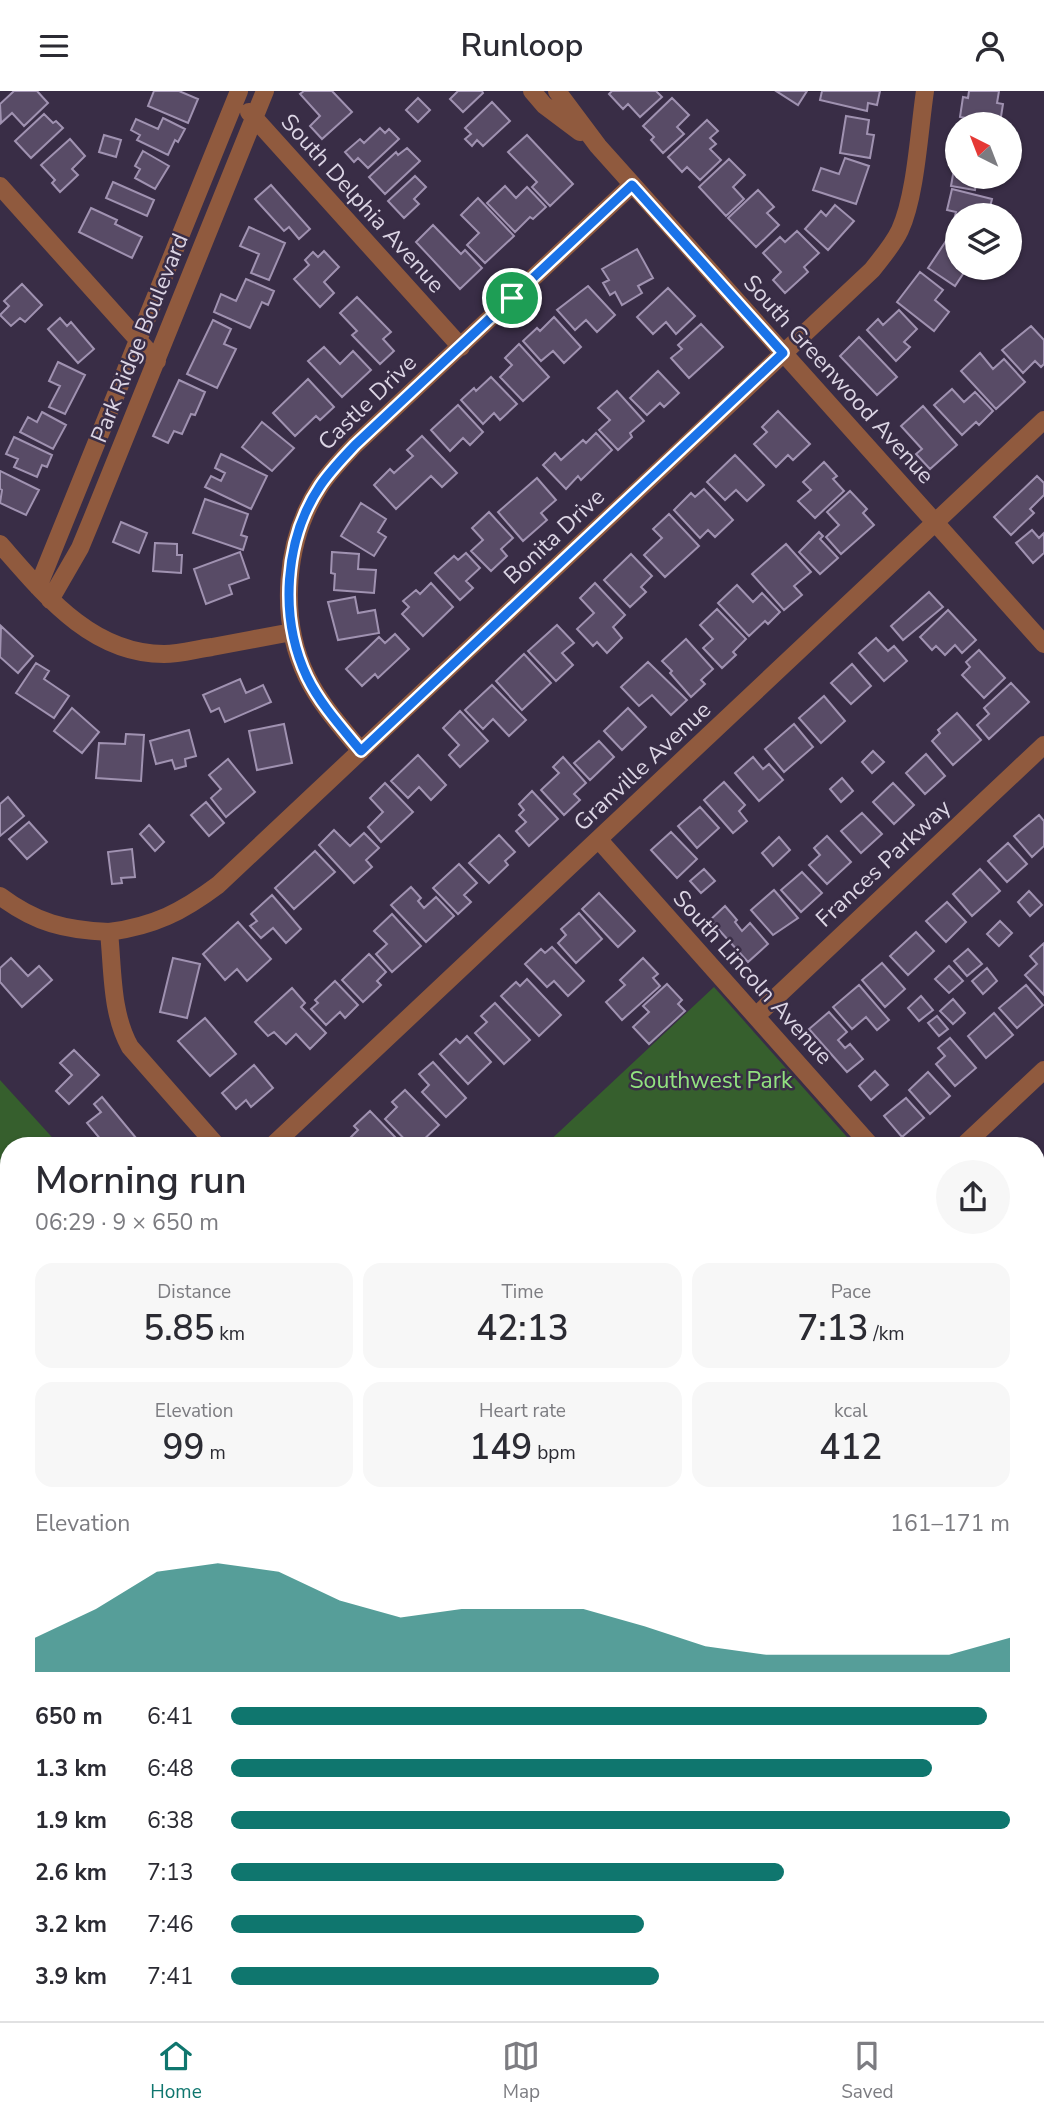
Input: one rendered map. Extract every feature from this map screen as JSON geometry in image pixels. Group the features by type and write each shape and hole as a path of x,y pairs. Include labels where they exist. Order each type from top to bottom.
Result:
{"street":[{"name":"Park Ridge Boulevard","path":"44,594 80,548 265,91"},
{"name":"South Greenwood Avenue","path":"532,91 544,105 598,146"},
{"name":"South Greenwood Avenue","path":"557,91 598,146 632,185 1044,644"},
{"name":"Bonita Drive","path":"0,896 33,918 56,926 109,932 139,928 165,919 192,905 218,885 872,270 900,229 908,207 925,91"},
{"name":"Park Ridge Boulevard","path":"44,594 137,340 235,93"},
{"name":"South Delphia Avenue","path":"235,93 254,118 461,347"},
{"name":"Castle Drive","path":"361,751 307,679 292,632 289,596 293,549 308,508 320,486 355,445 632,185"},
{"path":"0,186 157,361"},
{"name":"Granville Avenue","path":"282,1137 1044,420"},
{"path":"0,544 44,594 91,632 114,645 165,654 292,632"},
{"name":"Frances Parkway","path":"755,1016 1044,745"},
{"name":"South Lincoln Avenue","path":"599,840 863,1137"},
{"path":"109,932 120,1031 140,1059 209,1137"},
{"path":"973,1137 1044,1070"}],"green space":[{"name":"Southwest Park","path":"714,987 847,1137 554,1137"},
{"path":"0,1080 52,1137 0,1137"}],"building":[{"path":"14,91 37,91 48,103 24,126 12,113 1,123 0,104"},
{"path":"154,91 179,91 198,99 188,123 148,106"},
{"path":"304,91 332,91 352,112 322,139 310,126 320,116 300,94"},
{"path":"458,91 483,93 463,112 450,99"},
{"path":"612,91 656,91 662,97 640,117 628,104 623,109 609,94"},
{"path":"776,91 807,91 798,105"},
{"path":"822,91 880,91 877,105 868,103 867,111 820,100"},
{"path":"969,91 999,91 997,103 1003,104 1002,112 961,112 963,97 968,98"},
{"path":"418,98 430,110 418,122 406,110"},
{"path":"672,98 689,115 677,127 684,134 663,153 651,140 654,137 643,126"},
{"path":"492,102 510,121 483,146 477,140 472,146 465,139 471,134 465,128"},
{"path":"44,114 63,128 31,158 15,141"},
{"path":"846,116 869,120 867,134 874,135 870,158 840,153"},
{"path":"163,118 185,129 178,142 175,140 168,155 137,140 140,135 131,130 136,119 158,129"},
{"path":"707,120 718,131 710,138 716,144 710,149 721,160 700,180 687,167 682,172 668,157"},
{"path":"380,128 385,133 389,129 399,139 368,168 358,158 354,162 345,152 360,139 364,143"},
{"path":"104,135 121,140 116,157 99,152"},
{"path":"527,135 573,184 550,206 532,187 537,182 508,152"},
{"path":"70,139 85,156 72,169 78,175 60,192 52,183 55,180 41,165"},
{"path":"407,148 420,161 385,194 369,177 396,152 398,155"},
{"path":"143,151 169,166 155,189 135,178 140,169 135,166"},
{"path":"845,158 869,166 856,204 813,190 821,168 839,174"},
{"path":"729,159 745,175 733,187 744,199 726,216 699,187"},
{"path":"415,176 426,187 414,199 419,204 404,218 388,201"},
{"path":"113,182 154,200 147,216 106,198"},
{"path":"271,185 310,229 299,239 289,227 284,231 255,199"},
{"path":"505,186 516,198 527,187 546,207 533,219 530,217 515,232 487,203"},
{"path":"952,189 992,199 991,203 949,203"},
{"path":"758,190 774,207 767,213 779,225 756,247 728,218"},
{"path":"478,198 514,236 485,263 467,245 479,233 461,215"},
{"path":"835,205 854,221 828,250 805,229 821,211 826,216"},
{"path":"91,208 117,220 115,224 142,237 132,258 79,232"},
{"path":"433,225 461,254 465,250 482,268 460,289 416,242"},
{"path":"249,227 285,243 269,280 251,273 259,254 240,246"},
{"path":"797,231 819,253 804,267 808,272 785,293 773,280 781,272 763,253 780,237 785,242"},
{"path":"945,242 945,279 928,268"},
{"path":"637,249 653,278 638,286 642,293 622,305 615,292 610,295 603,283 609,280 602,269"},
{"path":"324,251 339,267 324,282 334,293 320,307 294,279 309,265 305,260 313,252 318,257"},
{"path":"920,272 943,290 935,300 949,312 934,331 897,302"},
{"path":"246,279 274,291 268,305 262,302 250,328 214,312 221,294 236,301"},
{"path":"946,280 959,280 955,286"},
{"path":"22,284 42,305 25,322 20,318 11,326 0,315 9,306 4,301"},
{"path":"588,286 615,315 597,332 586,320 575,330 557,310"},
{"path":"668,288 695,316 676,334 666,322 653,334 637,317"},
{"path":"357,297 391,332 383,339 394,351 380,364 352,335 357,331 340,313"},
{"path":"899,310 917,329 904,342 910,347 896,361 867,330 878,319 883,325"},
{"path":"554,317 581,347 564,363 553,351 541,361 523,341 537,328 540,331"},
{"path":"60,318 67,326 71,322 94,349 78,363 48,329"},
{"path":"213,320 231,329 224,344 236,349 217,388 187,374"},
{"path":"701,324 723,347 689,378 671,358 682,349 678,345"},
{"path":"1031,326 1044,340 1044,364 1041,367 1035,361 1023,373 1002,350"},
{"path":"859,337 897,377 877,395 840,356"},
{"path":"519,344 549,377 523,401 500,377 512,365 505,358"},
{"path":"324,347 340,364 353,351 371,370 342,397 308,361"},
{"path":"980,353 993,369 1004,359 1025,382 996,409 961,371"},
{"path":"58,362 85,375 65,414 49,407 60,386 49,381"},
{"path":"658,371 679,393 664,407 660,403 647,415 630,398"},
{"path":"491,377 517,404 500,420 494,413 483,424 461,400"},
{"path":"308,379 334,407 320,420 316,416 295,436 273,413"},
{"path":"179,380 205,392 195,415 191,414 182,434 174,431 168,443 153,436"},
{"path":"952,389 964,402 975,392 993,411 979,425 976,422 962,435 934,405"},
{"path":"617,391 644,421 630,433 632,437 618,450 599,430 610,420 598,408"},
{"path":"458,405 483,432 470,445 463,438 450,451 431,430"},
{"path":"923,406 957,445 930,469 916,454 922,449 901,426"},
{"path":"778,411 810,444 793,460 788,455 776,467 754,444 767,432 762,427"},
{"path":"42,412 66,425 53,449 20,432 28,417 37,422"},
{"path":"262,422 294,448 272,471 242,447"},
{"path":"596,433 612,450 581,480 578,476 566,489 543,465 555,453 561,460 583,440 586,443"},
{"path":"422,436 457,473 442,487 431,476 396,509 374,485 390,469 394,473 413,456 407,450"},
{"path":"14,437 52,455 47,467 42,465 37,477 14,467 18,459 6,454"},
{"path":"221,454 267,476 251,509 205,487 211,476 221,481 225,473 215,468"},
{"path":"735,455 764,485 747,501 736,490 725,500 707,482"},
{"path":"824,462 837,476 833,479 844,491 815,518 798,501 811,490 803,482"},
{"path":"0,471 39,490 26,515 0,503"},
{"path":"1037,476 1044,483 1044,495 1030,509 1034,513 1011,535 994,517"},
{"path":"537,478 556,500 541,513 547,520 523,541 498,512"},
{"path":"704,489 733,520 715,537 708,530 700,538 674,510 691,493 695,497"},
{"path":"850,491 867,509 863,513 874,525 841,554 826,537 839,525 827,512"},
{"path":"205,499 248,514 241,535 247,537 243,550 193,533"},
{"path":"361,503 386,519 378,532 386,537 374,556 341,536"},
{"path":"489,512 513,538 501,549 507,556 491,571 471,551 483,540 472,528"},
{"path":"669,514 699,546 665,577 644,555 662,538 653,529"},
{"path":"121,522 147,533 139,553 113,542"},
{"path":"1032,530 1039,538 1044,533 1044,553 1033,563 1016,543"},
{"path":"819,532 823,536 820,539 838,558 820,574 799,552"},
{"path":"155,543 177,544 177,555 182,555 181,573 153,571"},
{"path":"786,544 811,572 794,586 802,595 784,610 752,574"},
{"path":"240,552 249,578 229,585 232,594 206,604 194,569"},
{"path":"332,552 359,554 358,569 376,570 374,593 334,590 335,574 331,573"},
{"path":"466,553 480,568 466,581 473,588 460,600 435,573 454,556 458,560"},
{"path":"631,554 652,576 641,587 646,592 630,607 604,580"},
{"path":"431,583 453,607 423,636 402,614 409,607 403,601 416,590 420,594"},
{"path":"595,583 625,615 613,627 622,638 607,653 597,642 593,646 577,629 594,613 580,598"},
{"path":"737,585 753,602 762,593 780,612 768,624 765,621 749,636 718,603"},
{"path":"929,592 943,607 903,640 891,626"},
{"path":"355,597 358,613 375,610 379,633 338,640 328,602"},
{"path":"717,609 746,639 733,652 736,655 722,668 703,648 713,639 700,625"},
{"path":"948,610 976,640 962,653 955,645 945,655 936,646 932,650 920,637"},
{"path":"557,625 574,643 562,653 573,665 556,681 528,651"},
{"path":"1,626 33,656 18,673 0,657"},
{"path":"395,634 409,649 378,678 375,674 362,686 346,669 379,637 385,643"},
{"path":"876,638 888,651 894,646 907,661 884,681 859,653"},
{"path":"686,639 713,669 701,680 705,684 691,697 662,661"},
{"path":"979,650 1005,678 984,698 962,675 970,667 966,662"},
{"path":"524,654 551,683 522,710 496,681"},
{"path":"648,662 687,700 671,715 652,695 639,706 621,687"},
{"path":"36,663 49,671 44,679 69,696 54,718 16,693"},
{"path":"852,664 871,686 851,704 831,683"},
{"path":"240,679 246,693 263,685 271,702 225,722 219,708 211,712 203,695"},
{"path":"1011,683 1029,702 989,739 977,725 989,714 984,708"},
{"path":"492,685 526,720 509,736 493,719 483,729 465,710"},
{"path":"824,696 845,721 821,743 799,718"},
{"path":"72,708 99,732 82,753 54,731"},
{"path":"628,708 646,727 622,750 604,731"},
{"path":"460,711 488,741 460,767 449,755 459,745 443,728"},
{"path":"957,713 981,740 953,765 932,741 940,733 938,730"},
{"path":"284,724 292,763 257,770 249,731"},
{"path":"794,724 813,747 784,772 765,749"},
{"path":"189,730 196,756 185,759 186,766 175,769 172,760 156,764 150,741"},
{"path":"126,734 144,735 141,781 96,778 99,743 125,744"},
{"path":"599,741 614,757 590,780 574,763"},
{"path":"873,751 884,762 872,773 862,762"},
{"path":"926,754 945,776 925,794 906,773"},
{"path":"418,755 446,785 431,800 419,787 408,798 391,781"},
{"path":"563,757 586,783 574,794 580,800 564,815 541,790 559,773 553,767"},
{"path":"753,757 763,769 769,764 783,780 759,801 735,773"},
{"path":"228,759 255,792 226,817 211,798 221,789 209,775"},
{"path":"842,778 853,791 841,802 830,789"},
{"path":"724,782 745,805 739,811 747,821 733,833 704,800"},
{"path":"385,783 413,812 381,842 368,827 383,812 370,798"},
{"path":"893,783 914,805 894,824 873,802"},
{"path":"532,791 558,819 529,846 516,831 526,822 519,815 524,810 519,804"},
{"path":"8,797 24,816 0,836 0,804"},
{"path":"206,802 224,823 209,836 191,815"},
{"path":"700,807 719,828 697,848 678,826"},
{"path":"862,813 882,834 861,853 841,831"},
{"path":"1039,815 1044,821 1044,846 1032,857 1014,836"},
{"path":"29,822 47,842 27,859 9,839"},
{"path":"149,825 164,842 155,851 140,834"},
{"path":"334,830 350,846 364,833 379,848 366,860 372,867 354,883 319,845"},
{"path":"671,832 697,859 677,878 651,850"},
{"path":"499,835 515,852 505,861 508,865 489,883 469,863"},
{"path":"827,836 851,862 827,884 809,865 820,855 814,848"},
{"path":"779,837 790,850 773,866 762,853"},
{"path":"1008,843 1027,864 1007,882 988,861"},
{"path":"132,849 135,877 121,878 122,883 112,884 108,852"},
{"path":"315,851 335,872 294,909 275,888"},
{"path":"459,864 477,883 464,895 471,902 458,914 433,888"},
{"path":"704,869 715,881 701,893 690,881"},
{"path":"980,869 1000,891 972,916 953,894"},
{"path":"802,872 822,893 801,912 781,890"},
{"path":"411,887 421,898 418,901 424,908 436,897 454,916 426,942 391,905"},
{"path":"774,890 798,918 773,935 751,910"},
{"path":"1029,891 1042,905 1030,916 1018,902"},
{"path":"599,893 635,931 618,947 582,909"},
{"path":"272,895 301,929 286,943 273,928 261,938 250,926 257,921 251,914"},
{"path":"947,902 966,922 946,942 926,921"},
{"path":"725,906 742,931 750,923 768,944 748,962 710,920"},
{"path":"579,913 602,939 576,963 558,943 566,935 561,929"},
{"path":"392,914 421,946 392,972 376,954 387,944 374,931"},
{"path":"1000,921 1012,933 999,946 987,934"},
{"path":"238,922 271,959 247,981 237,969 225,980 203,954"},
{"path":"916,932 934,951 908,975 890,956"},
{"path":"1044,943 1044,995 1025,975 1037,964 1030,956"},
{"path":"552,947 584,981 568,996 554,981 547,987 525,964 541,949 545,953"},
{"path":"968,949 982,964 967,976 954,961"},
{"path":"369,954 386,972 377,981 381,985 363,1002 342,980"},
{"path":"11,958 28,976 39,966 52,980 22,1007 0,982 0,968"},
{"path":"173,958 200,964 187,1018 160,1012"},
{"path":"643,958 658,974 653,978 660,986 622,1020 606,1002 625,985 620,980"},
{"path":"882,963 905,989 885,1007 862,980"},
{"path":"949,966 963,981 949,993 935,979"},
{"path":"987,968 997,981 983,994 972,981"},
{"path":"527,979 561,1015 539,1036 501,996 516,982 520,986"},
{"path":"335,981 358,1005 345,1018 340,1012 326,1025 311,1009 318,1003 315,1000"},
{"path":"667,984 682,1000 678,1004 685,1011 649,1044 633,1027 649,1012 643,1006"},
{"path":"859,985 889,1020 877,1030 866,1017 852,1029 833,1007"},
{"path":"1026,985 1043,1005 1017,1028 999,1008"},
{"path":"292,988 305,1003 301,1007 326,1033 310,1049 296,1034 286,1044 274,1032 268,1036 255,1022"},
{"path":"921,996 933,1010 919,1021 908,1008"},
{"path":"953,999 965,1013 953,1024 940,1011"},
{"path":"495,1003 530,1040 504,1064 475,1033 487,1022 481,1016"},
{"path":"829,1012 847,1032 838,1040 845,1048 850,1044 863,1059 847,1072 809,1029"},
{"path":"994,1013 1013,1035 986,1058 968,1036"},
{"path":"937,1016 948,1029 939,1036 928,1023"},
{"path":"205,1018 236,1054 210,1076 178,1041"},
{"path":"467,1036 491,1062 468,1084 440,1054 456,1039 460,1043"},
{"path":"950,1038 976,1068 955,1086 936,1064 945,1056 938,1048"},
{"path":"74,1050 99,1075 69,1104 56,1091 72,1075 60,1063"},
{"path":"433,1062 466,1098 446,1117 422,1092 429,1085 419,1074"},
{"path":"254,1065 273,1088 251,1107 246,1100 236,1109 222,1093"},
{"path":"875,1071 888,1085 871,1100 859,1086"},
{"path":"928,1072 950,1096 930,1114 909,1090"},
{"path":"405,1090 439,1125 426,1137 402,1137 385,1119 397,1107 392,1102"},
{"path":"102,1097 135,1137 99,1137 87,1123 101,1112 94,1104"},
{"path":"906,1098 924,1118 902,1137 884,1116"},
{"path":"370,1111 395,1137 351,1137 358,1130 354,1126"}],"route":[{"path":"632,185 783,353 361,751 318,696 307,679 299,658 292,632 289,596 293,549 299,530 320,486 335,466 512,298 632,185"}]}
